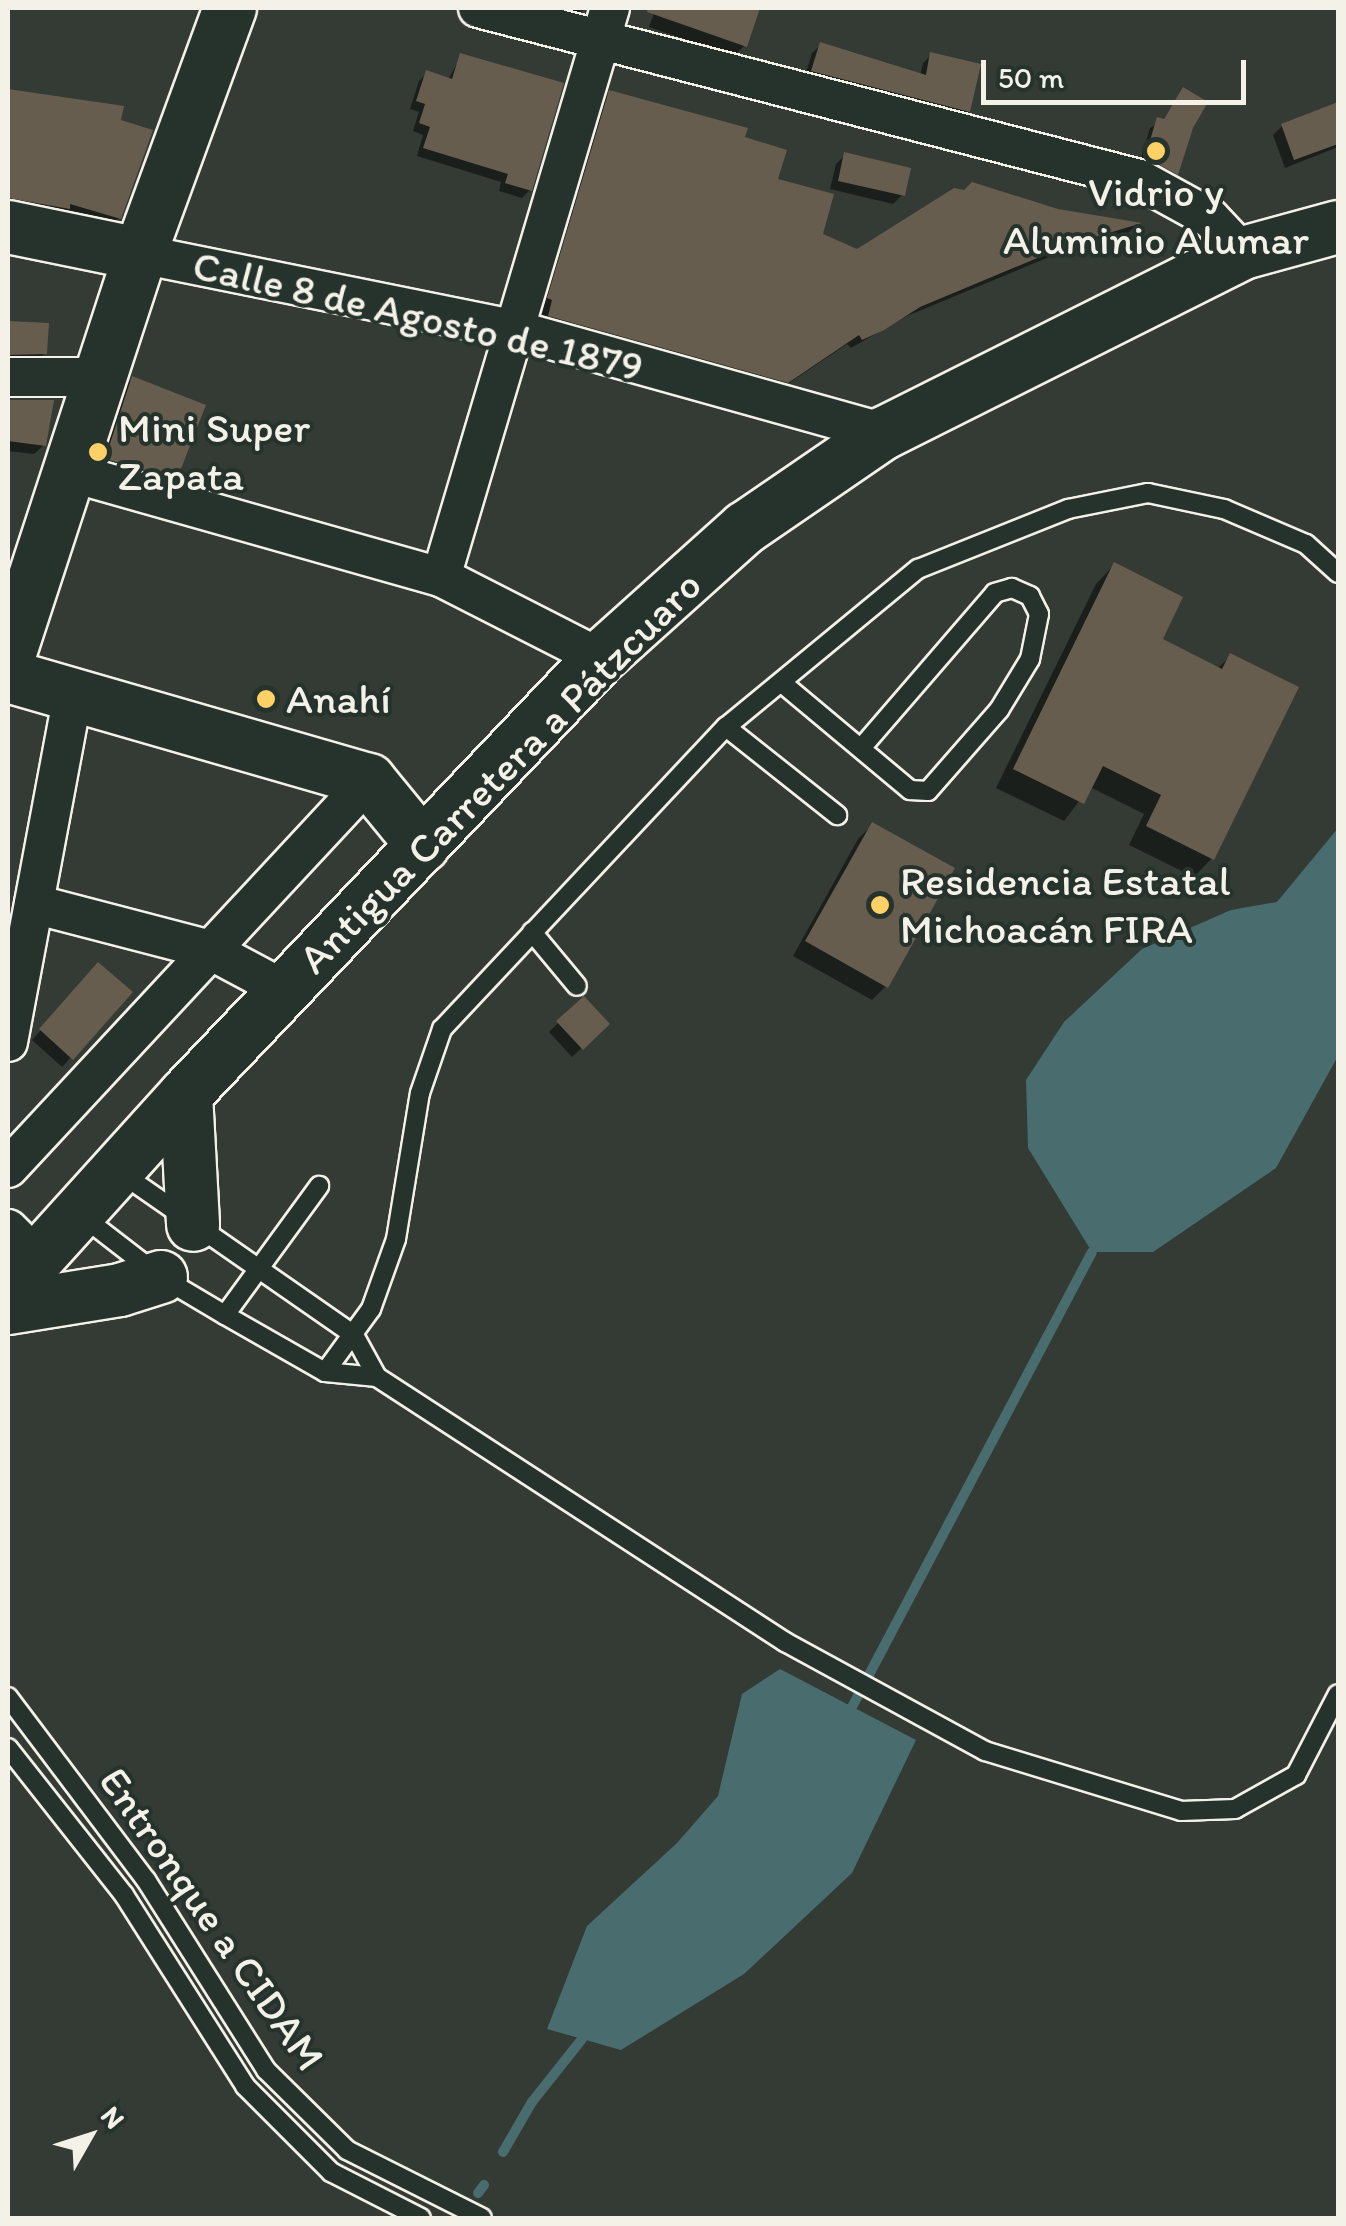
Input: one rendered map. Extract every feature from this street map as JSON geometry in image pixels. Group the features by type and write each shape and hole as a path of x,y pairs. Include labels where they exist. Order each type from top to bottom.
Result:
{"main road":[{"path":"8,659 98,377 230,8"},
{"name":"Antigua Carretera a Pátzcuaro","path":"17,1259 78,1212 600,658 746,528 884,433 1243,254 1338,226"},
{"name":"Calle 8 de Agosto de 1879","path":"8,227 140,254"},
{"path":"8,676 369,780 423,846"},
{"path":"8,1308 120,1290 178,1251 186,1094"}],"street":[{"path":"478,8 604,22 1140,178 1210,218 1243,254"},
{"path":"441,577 604,22"},
{"name":"Calle 8 de Agosto de 1879","path":"140,254 512,329 884,433"},
{"path":"8,378 98,377"},
{"path":"69,472 441,577 600,658"},
{"path":"8,1042 73,695"},
{"path":"8,1168 369,780"},
{"path":"34,904 210,950 285,990"}],"lane":[{"path":"325,1372 371,1308 396,1239 420,1093 442,1030 726,727 918,570 1068,509 1148,493 1224,509 1306,544 1338,573"},
{"path":"782,683 910,790 928,791 999,710 1030,660 1039,614 1030,596 1012,588 996,593 862,746"},
{"path":"726,727 837,816"},
{"path":"532,932 577,986"},
{"path":"117,1170 224,1316 325,1372 378,1378 785,1642 985,1751 1181,1811 1236,1809 1296,1775 1338,1694"},
{"path":"224,1316 319,1186"},
{"path":"78,1212 178,1251 259,1268 354,1335 378,1378"},
{"name":"Entronque a CIDAM","path":"8,1697 146,1880 266,2070 347,2150 482,2218"},
{"name":"Entronque a CIDAM","path":"8,1748 124,1895 245,2086 332,2172 421,2218"},
{"path":"124,1895 146,1880"}],"water":[{"path":"1338,828 1338,1056 1276,1168 1153,1252 1092,1252 1028,1148 1026,1080 1064,1022 1142,949 1231,910 1277,902"},
{"path":"780,1669 916,1740 852,1873 744,1974 621,2050 547,2029 587,1926 677,1843 718,1796 742,1694"}],"building":[{"path":"648,8 760,8 747,47 647,12"},
{"path":"820,42 926,75 930,52 981,64 970,112 811,71"},
{"path":"460,53 564,83 532,191 505,183 508,174 423,148 430,127 419,123 425,104 416,101 426,70 452,79"},
{"name":"Vidrio y Aluminio Alumar","path":"1183,87 1208,102 1193,128 1178,175 1145,157 1157,117 1164,119"},
{"path":"8,89 124,106 121,120 153,130 121,219 70,204 70,209 8,198"},
{"path":"609,90 748,128 745,137 787,150 778,179 834,194 823,234 857,249 954,188 964,190 972,182 1058,209 1142,223 1066,246 920,307 884,330 862,340 859,335 788,383 548,316 552,300 547,298"},
{"path":"1338,102 1338,144 1294,160 1281,124"},
{"path":"844,152 911,168 905,196 838,181"},
{"path":"8,321 49,323 47,354 8,355"},
{"path":"132,376 206,405 177,479 105,459"},
{"path":"8,400 54,400 46,446 8,441"},
{"path":"1114,562 1183,597 1163,639 1222,669 1230,653 1299,687 1214,860 1146,826 1161,795 1103,766 1084,804 1013,769"},
{"name":"Residencia Estatal Michoacán FIRA","path":"872,822 955,868 888,988 805,941"},
{"path":"98,962 133,992 73,1060 39,1029"},
{"path":"584,996 610,1024 583,1050 556,1021"}],"waterway":[{"path":"852,1707 1092,1252"},
{"path":"503,2152 532,2102 582,2039"},
{"path":"478,2193 484,2185"}],"place":[{"name":"Vidrio y Aluminio Alumar","path":"1156,151"},
{"name":"Mini Super Zapata","path":"98,452"},
{"name":"Anahí","path":"266,699"},
{"name":"Residencia Estatal Michoacán FIRA","path":"880,905"}]}
